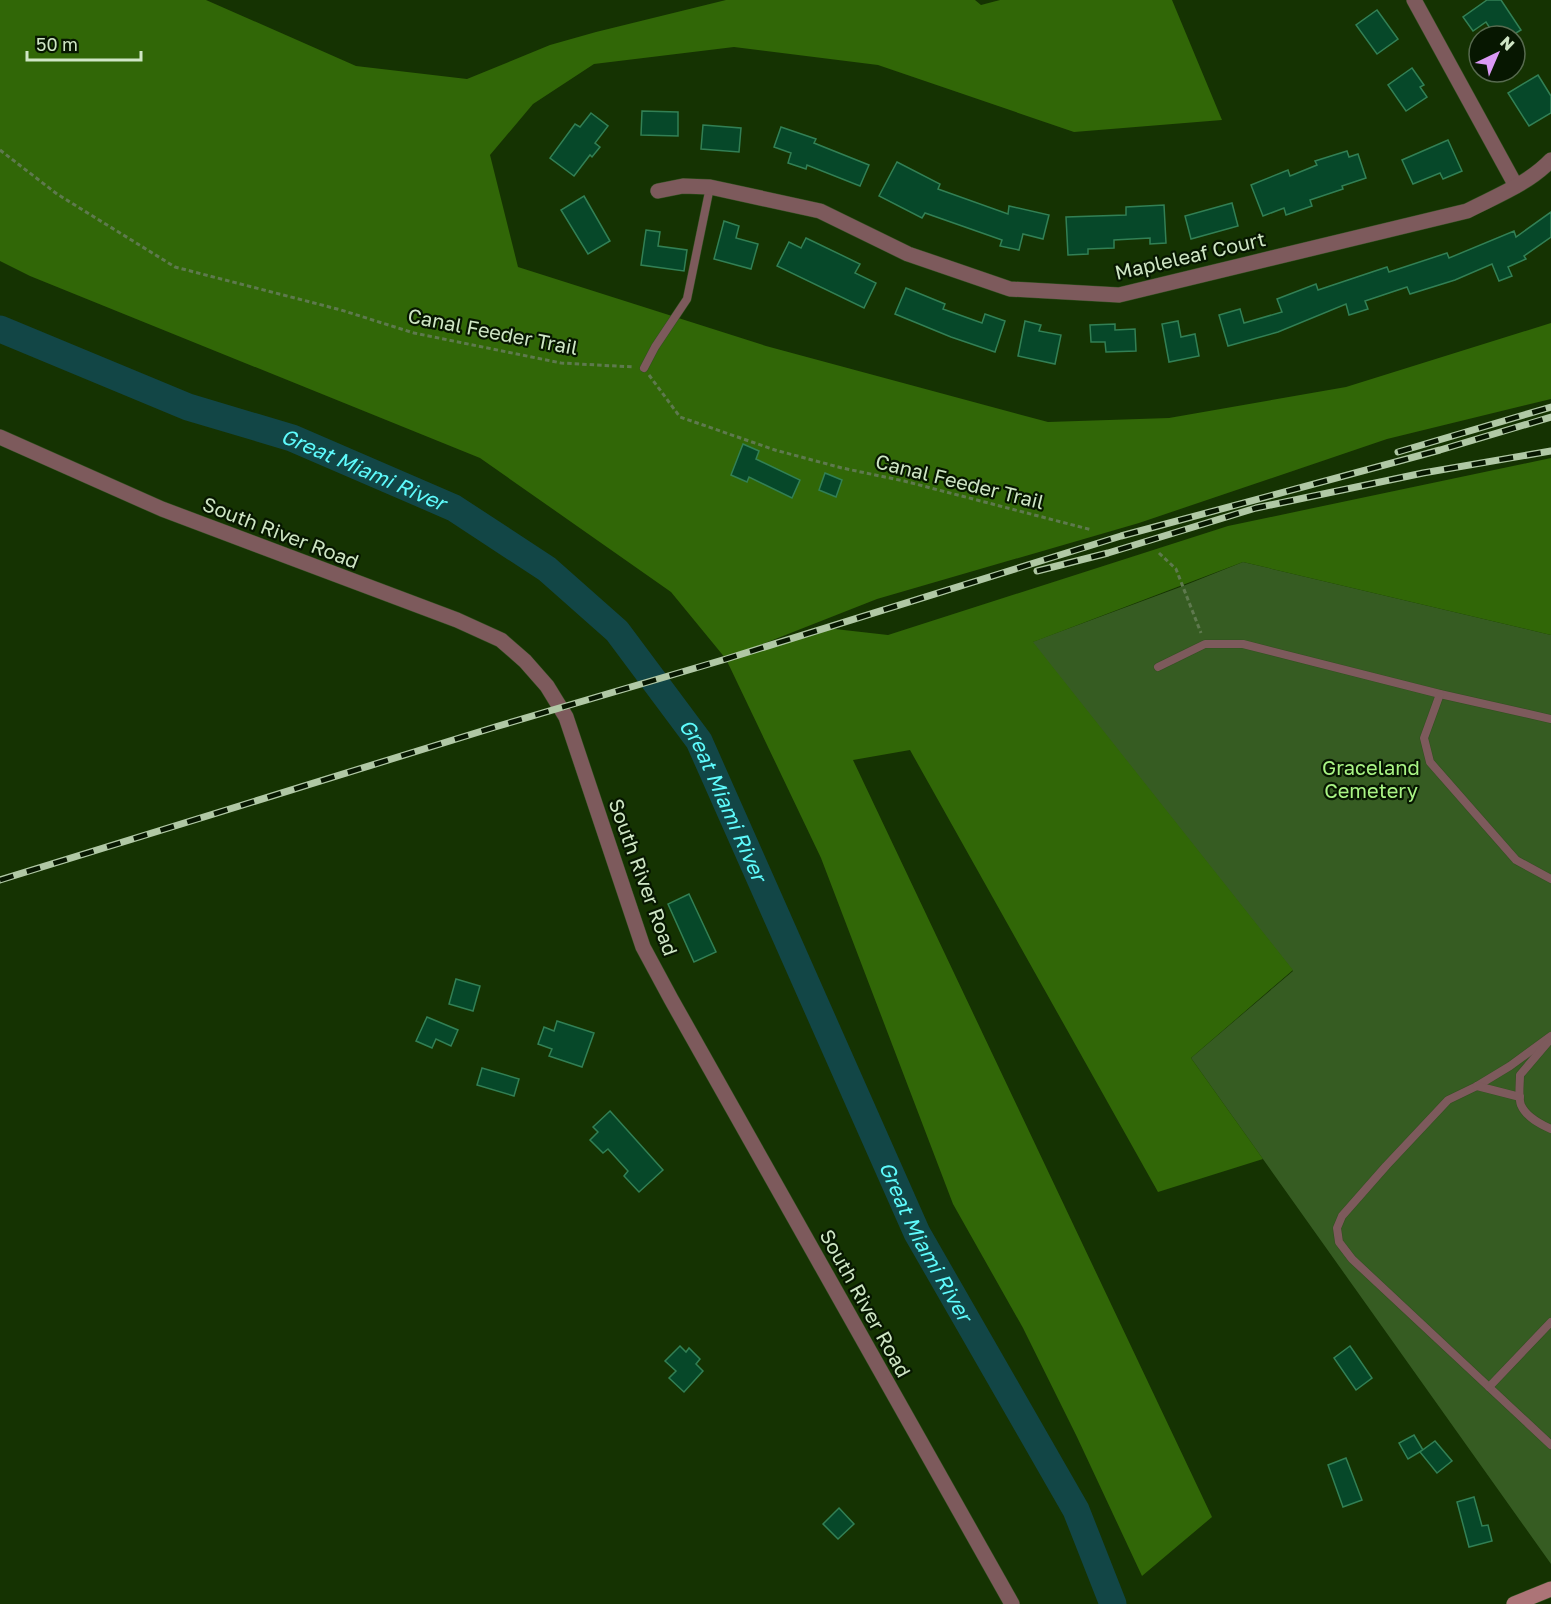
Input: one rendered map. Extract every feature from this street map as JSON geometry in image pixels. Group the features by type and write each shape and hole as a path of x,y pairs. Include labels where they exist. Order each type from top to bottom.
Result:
{"main road":[{"path":"1514,1604 1551,1589"}],"street":[{"path":"1414,0 1516,186"},
{"name":"Mapleleaf Court","path":"658,191 683,186 710,187 820,211 908,254 1010,289 1119,295 1467,211 1541,171 1551,160"},
{"name":"South River Road","path":"0,436 162,509 456,620 501,640 525,661 547,686 566,717 643,947 1012,1604"}],"lane":[{"path":"644,368 687,299 710,187"},
{"path":"1158,667 1205,644 1244,644 1440,694 1551,719"},
{"path":"1440,694 1424,738 1430,762 1516,860 1551,879"},
{"path":"1551,1037 1510,1066 1448,1100 1342,1215 1337,1228 1339,1242 1352,1259 1551,1445"},
{"path":"1551,1037 1520,1075 1521,1104 1531,1119 1551,1129"},
{"path":"1477,1086 1520,1097"},
{"path":"1489,1388 1551,1322"}],"path":[{"name":"Canal Feeder Trail","path":"0,150 57,194 175,267 341,310 414,333 561,363 644,368 680,417 774,450 1092,530"},
{"path":"1159,553 1176,569 1205,644"}],"green space":[{"path":"0,0 206,0 356,66 467,79 550,45 726,0 975,0 981,5 1000,0 1172,0 1222,120 1074,132 878,65 734,47 594,64 533,104 490,155 518,267 766,346 1048,422 1169,418 1346,387 1551,323 1551,399 1387,439 1139,523 877,599 737,654 826,628 888,635 1228,526 1551,458 1551,635 1243,562 1033,642 1293,970 1191,1058 1263,1159 1158,1192 910,750 853,760 1212,1517 1142,1576 1023,1328 953,1204 821,858 726,659 671,592 480,458 30,276 0,261"},
{"name":"Graceland Cemetery","path":"1243,562 1551,635 1551,1564 1191,1058 1293,971 1032,642"}],"building":[{"path":"1487,0 1501,0 1517,24 1487,24 1486,22 1468,24 1463,17"},
{"path":"1377,10 1398,39 1377,54 1356,25"},
{"path":"1412,68 1424,85 1420,87 1427,97 1406,111 1388,85"},
{"path":"1538,75 1551,96 1551,113 1529,126 1508,93 1527,84 1527,82"},
{"path":"642,111 678,112 678,136 641,135"},
{"path":"591,113 608,126 595,143 600,147 592,157 590,155 574,176 550,158 575,124 580,127"},
{"path":"703,125 741,128 739,152 701,149"},
{"path":"781,127 816,139 814,143 869,165 860,186 807,165 806,169 788,163 791,153 774,147"},
{"path":"1448,140 1462,171 1443,179 1440,173 1413,184 1402,160"},
{"path":"1347,151 1349,157 1358,154 1366,178 1342,186 1343,189 1310,200 1312,206 1286,215 1284,208 1263,216 1251,185 1288,170 1290,176 1317,165 1315,161"},
{"path":"897,162 940,184 938,189 1008,214 1009,206 1049,215 1043,239 1023,234 1019,250 1000,246 1002,240 925,213 922,218 879,196"},
{"path":"584,196 610,241 588,254 561,210"},
{"path":"1232,203 1238,226 1191,239 1185,216"},
{"path":"1164,205 1166,243 1150,244 1150,238 1114,240 1114,248 1088,249 1088,254 1068,255 1066,217 1126,215 1126,207"},
{"path":"1551,212 1551,237 1524,256 1526,259 1508,267 1512,276 1499,281 1492,264 1455,280 1410,294 1407,287 1365,301 1368,309 1349,315 1346,304 1278,332 1228,346 1219,315 1240,309 1244,323 1282,312 1277,299 1316,284 1318,290 1387,267 1389,272 1447,253 1449,258 1514,231 1516,237"},
{"path":"724,221 739,226 736,238 758,244 751,269 714,259"},
{"path":"646,230 660,232 658,246 687,250 684,271 641,265"},
{"path":"806,238 860,264 855,273 876,283 864,308 777,266 789,242 801,248"},
{"path":"906,288 945,304 943,309 982,323 985,314 1005,321 995,352 895,314"},
{"path":"1025,321 1041,325 1039,331 1061,335 1055,364 1018,356"},
{"path":"1178,321 1181,337 1195,334 1199,356 1169,362 1162,324"},
{"path":"1115,324 1115,330 1135,329 1136,351 1106,352 1105,342 1091,342 1090,325"},
{"path":"743,444 759,451 756,459 800,480 792,498 749,477 747,482 731,475"},
{"path":"825,473 842,480 836,497 819,490"},
{"path":"689,894 716,952 694,962 668,904"},
{"path":"456,979 480,986 473,1011 449,1004"},
{"path":"427,1017 458,1030 451,1046 436,1039 432,1048 416,1041"},
{"path":"557,1021 594,1033 582,1067 549,1056 552,1049 538,1044 544,1027 554,1031"},
{"path":"482,1068 519,1079 514,1096 477,1085"},
{"path":"610,1111 663,1170 639,1192 624,1176 628,1171 608,1149 603,1153 590,1140 598,1132 593,1127"},
{"path":"680,1346 686,1352 689,1348 700,1359 696,1364 703,1371 684,1392 669,1378 676,1371 665,1361"},
{"path":"1350,1346 1372,1378 1356,1390 1334,1358"},
{"path":"1414,1435 1423,1450 1408,1459 1399,1443"},
{"path":"1435,1441 1452,1461 1437,1473 1420,1452"},
{"path":"1346,1458 1362,1500 1343,1507 1328,1465"},
{"path":"1474,1497 1482,1526 1488,1525 1492,1541 1469,1547 1457,1502"},
{"path":"839,1508 854,1524 838,1539 823,1524"}],"waterway":[{"name":"Great Miami River","path":"0,329 188,407 292,438 454,508 547,569 617,631 699,741 917,1233 1076,1510 1113,1604"}],"railway":[{"path":"1398,452 1551,407"},
{"path":"0,880 1121,536 1440,450 1551,417"},
{"path":"1037,571 1108,553 1256,508 1423,473 1551,451"}]}
